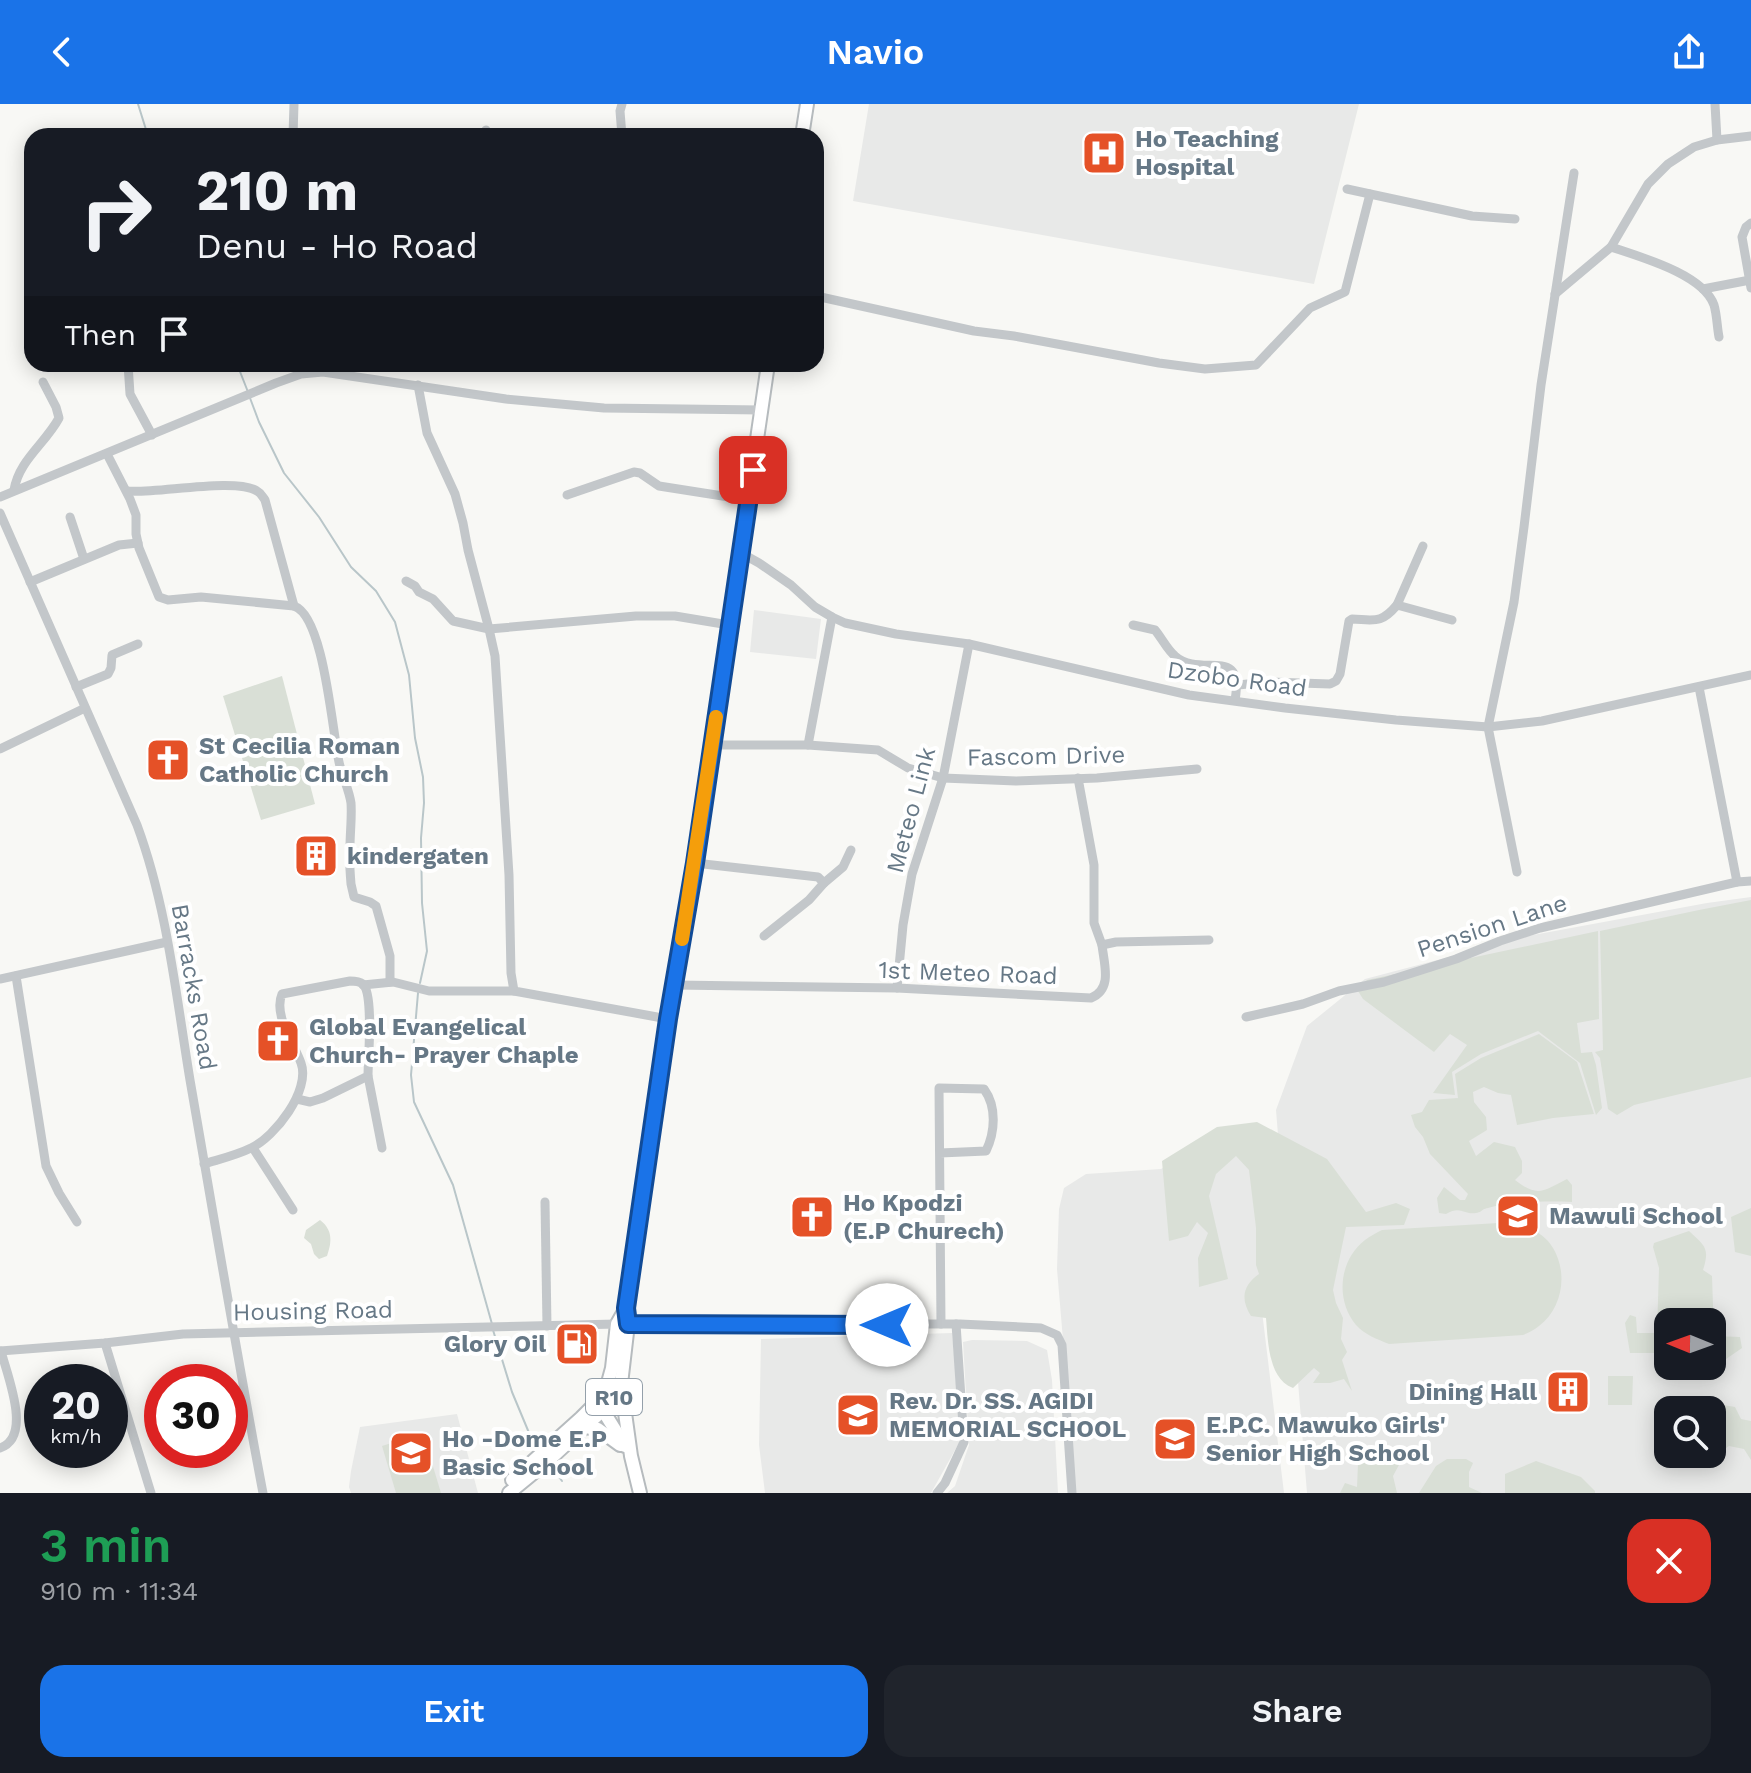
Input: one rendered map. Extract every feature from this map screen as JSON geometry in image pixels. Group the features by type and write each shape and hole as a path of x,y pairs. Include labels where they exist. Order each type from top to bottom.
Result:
{"main road":[{"path":"803,128 807,104"},
{"name":"R10","path":"501,1493 585,1427 600,1406 610,1381 626,1308 767,372"},
{"name":"R10","path":"509,1493 600,1406 610,1403 621,1384 623,1324"},
{"path":"621,1384 631,1456 640,1493"},
{"path":"600,1406 631,1456"},
{"path":"585,1427 609,1435 631,1456"}],"street":[{"path":"293,128 294,104"},
{"path":"621,128 622,104"},
{"path":"1715,104 1717,140"},
{"path":"1555,294 1611,247 1648,184 1668,164 1694,147 1717,140 1751,136"},
{"path":"1517,872 1488,727 1514,602 1541,385 1574,173"},
{"path":"1347,189 1472,216 1515,219"},
{"path":"824,298 974,331 1159,363 1205,369 1256,365 1310,308 1345,292 1370,194"},
{"path":"1703,289 1750,284 1742,237 1751,223"},
{"path":"1611,247 1664,265 1703,289 1714,304 1719,337"},
{"path":"129,372 130,394 152,435"},
{"path":"0,497 308,372"},
{"path":"345,372 506,399 604,408 762,410"},
{"path":"14,490 26,460 59,418 43,382"},
{"path":"418,385 427,433 455,494 495,656 514,991"},
{"path":"107,454 136,515 138,543 159,597 163,600 201,597 294,606 301,608 315,633 327,681 340,766 351,803 350,873 354,897 376,906 390,956 390,982"},
{"path":"567,495 634,472 659,486 748,500"},
{"path":"127,491 143,493 184,487 245,486 259,491 265,500 294,606"},
{"name":"Barracks Road","path":"0,513 144,843 153,874 263,1493"},
{"path":"70,517 84,559"},
{"path":"30,582 119,545 138,543"},
{"path":"1238,685 1267,682 1316,685 1336,681 1340,674 1349,621 1377,621 1386,617 1397,605 1423,546"},
{"name":"Dzobo Road","path":"741,553 791,585 815,607 845,623 969,644 1189,695 1396,720 1488,727 1542,721 1751,675"},
{"path":"406,581 433,599 453,621 489,629 636,616 675,616 729,625"},
{"path":"1397,605 1452,620"},
{"path":"808,745 832,617"},
{"path":"1133,625 1155,630 1175,656 1188,662 1224,666 1232,670 1237,676 1238,685 1235,700"},
{"path":"76,687 108,674 112,655 138,644"},
{"name":"Meteo Link","path":"897,988 912,874 943,778 969,644"},
{"path":"1699,687 1737,882"},
{"path":"0,749 85,708"},
{"name":"Fascom Drive","path":"712,745 808,745 878,750 908,768 943,778 1016,781 1197,769"},
{"path":"1078,778 1094,865 1094,923 1102,945 1209,940"},
{"path":"764,936 809,900 843,867 851,850"},
{"path":"695,863 818,877 824,883"},
{"name":"Pension Lane","path":"1246,1017 1384,982 1540,928 1751,881"},
{"path":"0,979 167,942"},
{"name":"1st Meteo Road","path":"674,985 897,988 1091,998 1098,996 1105,986 1102,945"},
{"path":"16,976 46,1166 77,1222"},
{"path":"204,1164 253,1148 277,1126 297,1099 303,1066 282,1016 278,1002 282,994 350,981 390,982 425,990 514,991 668,1019"},
{"path":"360,983 367,997 370,1023 368,1076 382,1148"},
{"path":"297,1099 310,1102 323,1098 368,1076"},
{"path":"940,1153 986,1151 991,1141 993,1119 991,1099 984,1089 939,1088 941,1324"},
{"path":"253,1148 293,1210"},
{"path":"545,1202 547,1326"},
{"name":"Housing Road","path":"1,1351 183,1334 623,1324 956,1324 1041,1328 1057,1335 1062,1345 1072,1493"},
{"path":"937,1493 964,1442 956,1324"},
{"path":"105,1343 151,1493"},
{"path":"0,1448 13,1438 18,1426 1,1351"}],"shaded area":[{"name":"Ho Teaching Hospital","path":"869,104 1359,104 1314,284 853,201"},
{"path":"754,610 821,619 816,659 750,652"},
{"path":"282,676 315,804 261,820 223,696"},
{"name":"Mawuli School","path":"1751,897 1751,1493 1307,1493 1276,1110 1307,1026 1365,979 1533,935"},
{"path":"1751,900 1751,1077 1634,1105 1617,1115 1608,1109 1600,1058 1595,1052 1603,1050 1600,931"},
{"path":"1598,931 1599,1019 1577,1023 1581,1053 1592,1052 1596,1065 1602,1108 1596,1115 1580,1063 1538,1031 1481,1054 1452,1072 1455,1095 1433,1093 1467,1045 1450,1034 1434,1052 1363,999 1358,991 1367,980"},
{"path":"1539,1034 1577,1062 1594,1114 1517,1125 1511,1095 1484,1087 1473,1092 1474,1102 1486,1117 1487,1130 1469,1141 1476,1156 1494,1142 1515,1147 1522,1161 1522,1173 1515,1180 1529,1189 1541,1191 1567,1179 1572,1185 1572,1202 1518,1203 1476,1213 1459,1210 1439,1213 1437,1198 1444,1187 1460,1200 1465,1200 1468,1194 1430,1154 1411,1115 1422,1112 1429,1100 1458,1098 1455,1074 1481,1058"},
{"path":"1257,1122 1327,1159 1366,1212 1396,1203 1410,1209 1404,1225 1346,1227 1333,1290 1343,1318 1341,1339 1347,1352 1342,1360 1352,1391 1344,1379 1313,1383 1320,1373 1314,1368 1293,1388 1274,1368 1266,1318 1251,1316 1245,1304 1249,1283 1259,1274 1249,1170 1236,1156 1216,1174 1209,1196 1228,1279 1199,1287 1198,1258 1208,1233 1197,1222 1188,1236 1169,1241 1162,1161 1217,1127"},
{"path":"1201,1144 1223,1146 1252,1163 1261,1303 1284,1493 1076,1493 1057,1269 1059,1209 1064,1188 1086,1174 1161,1169"},
{"path":"1751,1208 1751,1256 1735,1252 1731,1217"},
{"path":"320,1220 329,1232 330,1241 327,1256 319,1259 304,1238 306,1230"},
{"path":"1515,1222 1548,1241 1555,1251 1561,1274 1559,1297 1554,1308 1548,1318 1531,1331 1523,1335 1389,1344 1363,1331 1349,1315 1343,1292 1345,1269 1356,1248 1373,1235 1382,1230"},
{"path":"1689,1231 1699,1240 1705,1248 1703,1270 1712,1276 1713,1308 1658,1308 1659,1268 1654,1243"},
{"path":"1630,1315 1636,1317 1637,1333 1654,1333 1654,1353 1630,1353 1625,1323"},
{"name":"Rev. Dr. SS. AGIDI MEMORIAL SCHOOL","path":"952,1333 959,1443 931,1493 765,1493 759,1445 761,1339"},
{"path":"1726,1336 1740,1337 1742,1348 1726,1359"},
{"path":"1027,1341 1047,1350 1052,1380 1058,1493 947,1493 955,1486 969,1445 963,1342"},
{"path":"1608,1376 1633,1376 1632,1405 1608,1405"},
{"path":"1726,1406 1735,1407 1741,1419 1751,1421 1751,1460 1744,1449 1726,1448"},
{"name":"Ho -Dome E.P Basic School","path":"457,1414 478,1493 351,1493 351,1471 360,1427"},
{"path":"423,1433 441,1493 396,1493 382,1446"},
{"path":"1447,1459 1466,1459 1473,1463 1469,1472 1469,1487 1482,1493 1419,1493 1436,1466"},
{"path":"1366,1461 1400,1463 1393,1476 1397,1493 1340,1493 1345,1483 1357,1487 1358,1464"},
{"path":"1536,1461 1581,1477 1595,1493 1505,1493 1505,1474"}],"waterway":[{"path":"138,104 146,128"},
{"path":"240,372 248,392"},
{"path":"250,398 284,473 319,517 351,567 376,591 395,622 409,675 415,738 423,777 422,903 427,951 420,983"},
{"path":"418,993 411,1075 414,1102 453,1185 492,1324"},
{"path":"493,1330 512,1392 532,1440 540,1451"},
{"path":"550,1465 562,1481"}],"slow traffic":[{"path":"682,939 716,717"}],"place":[{"name":"Ho Teaching Hospital","path":"1104,153"},
{"name":"St Cecilia Roman Catholic Church","path":"168,760"},
{"name":"kindergaten","path":"316,856"},
{"name":"Global Evangelical Church- Prayer Chaple","path":"278,1041"},
{"name":"Mawuli School","path":"1518,1216"},
{"name":"Ho Kpodzi (E.P Churech)","path":"812,1217"},
{"name":"Glory Oil","path":"577,1344"},
{"name":"Dining Hall","path":"1568,1392"},
{"name":"Rev. Dr. SS. AGIDI MEMORIAL SCHOOL","path":"858,1415"},
{"name":"E.P.C. Mawuko Girls' Senior High School","path":"1175,1439"},
{"name":"Ho -Dome E.P Basic School","path":"411,1453"}],"route":[{"path":"753,470 695,863 668,1019 626,1308 628,1324 887,1325"}]}
